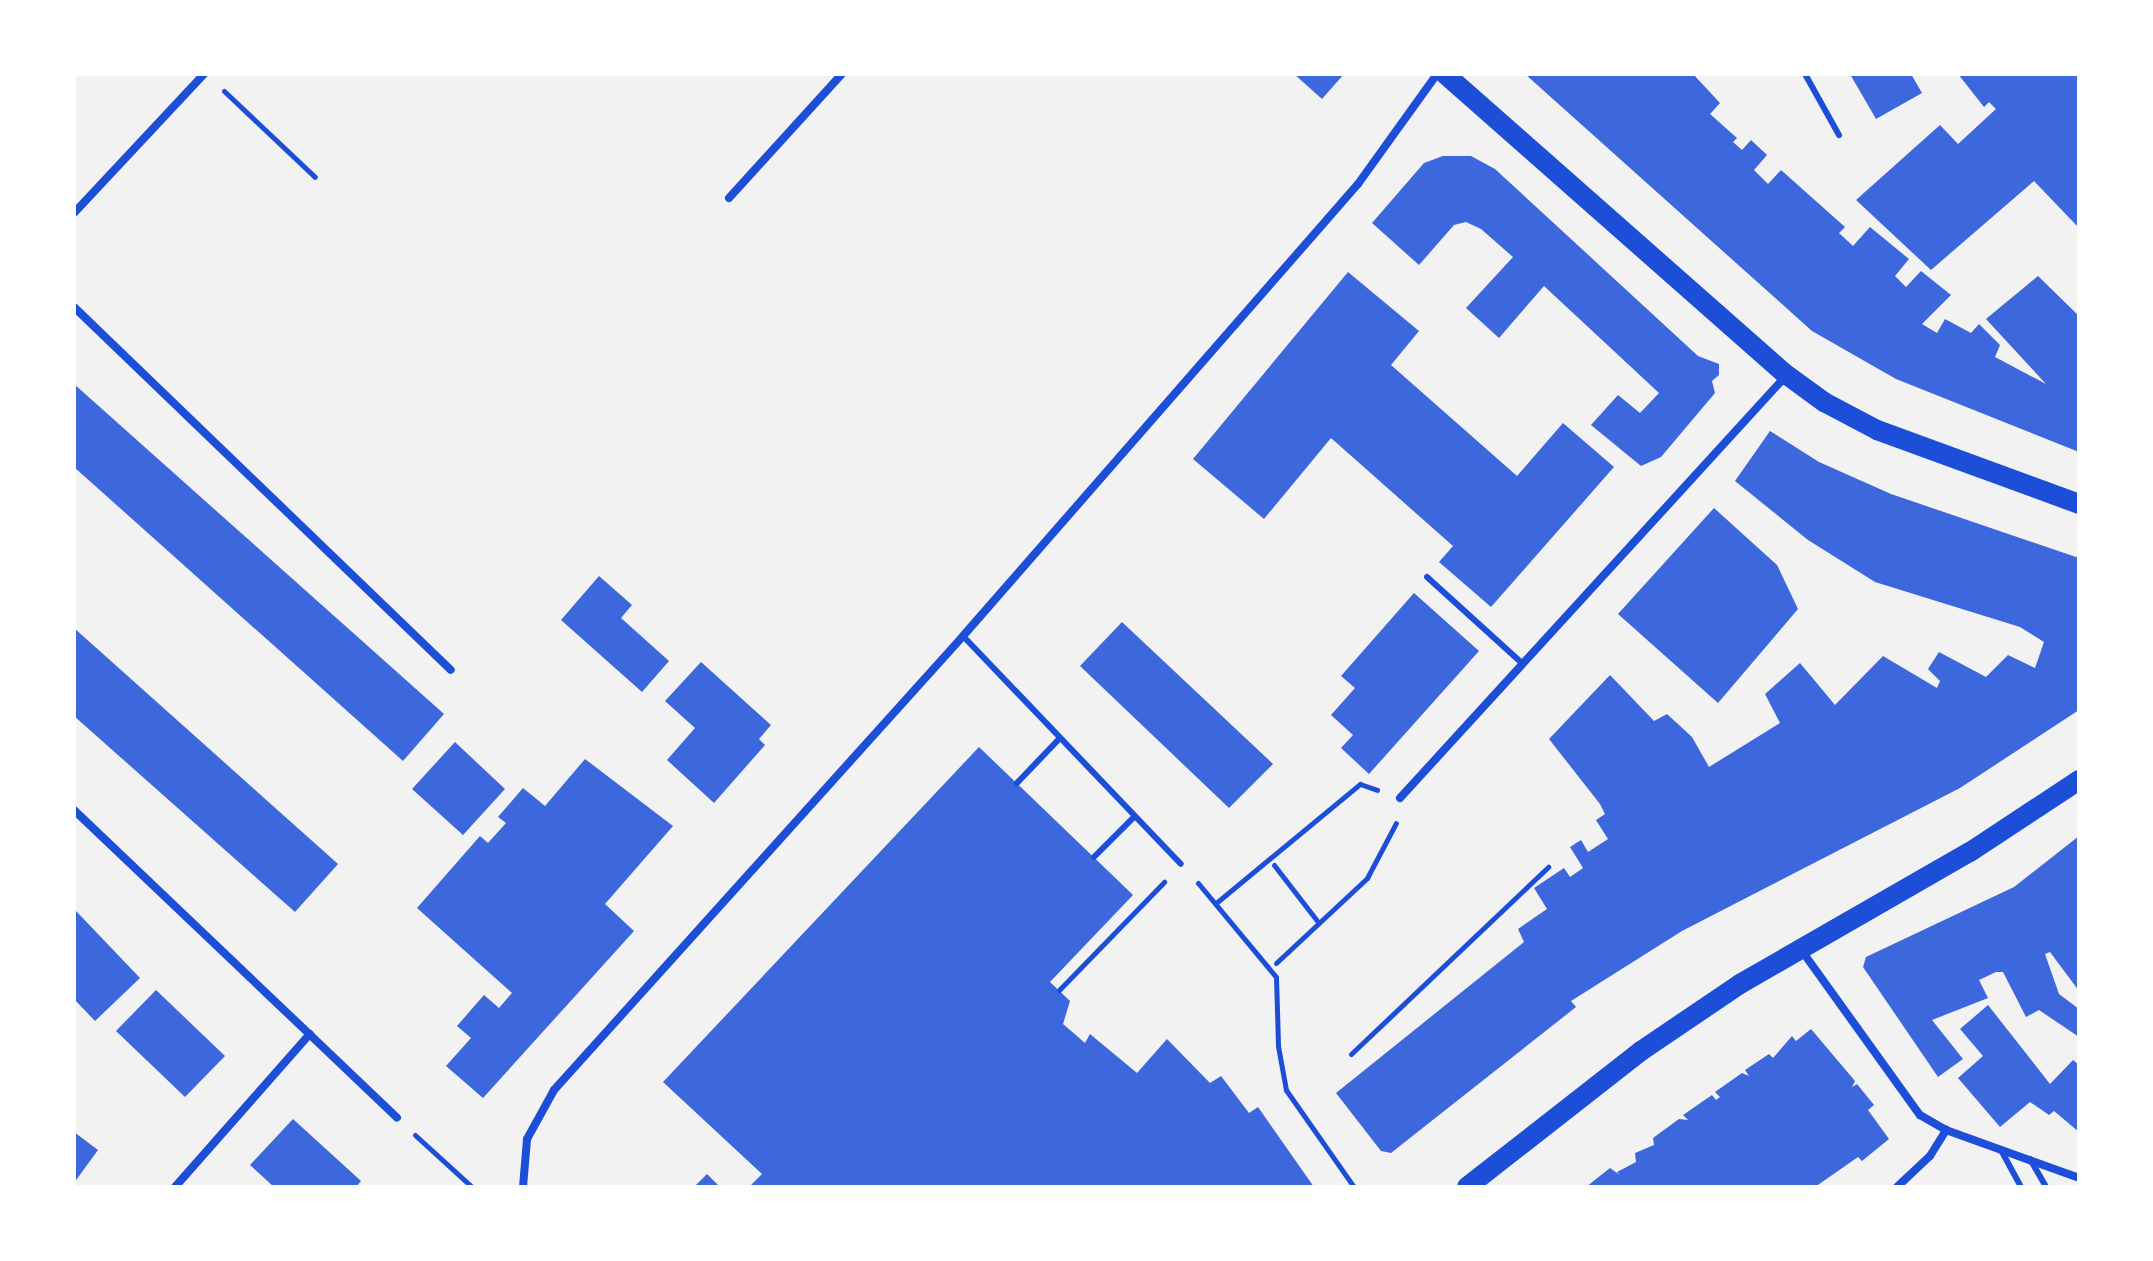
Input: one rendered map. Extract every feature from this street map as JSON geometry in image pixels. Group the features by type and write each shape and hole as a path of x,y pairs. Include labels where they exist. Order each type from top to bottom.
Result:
{"main road":[{"path":"1445,74 1787,375 1877,430 2079,504"},
{"path":"1467,1187 1641,1051 1799,947 1970,852 2079,780"}],"street":[{"path":"74,213 204,74"},
{"path":"729,198 842,74"},
{"path":"523,1187 527,1139 554,1090 963,636 1358,184 1437,74"},
{"path":"74,307 451,670"},
{"path":"1400,798 1787,375"},
{"path":"74,810 397,1118"},
{"path":"1799,947 1920,1115 1946,1130 2079,1178"},
{"path":"175,1187 310,1034"},
{"path":"1897,1187 1930,1156 1946,1130"}],"lane":[{"path":"1805,74 1839,135"},
{"path":"1427,577 1522,663"},
{"path":"963,636 1133,818 1181,864"},
{"path":"1017,783 1059,739"},
{"path":"1094,857 1133,818"},
{"path":"2001,1150 2021,1187"},
{"path":"2030,1159 2046,1187"}],"path":[{"path":"217,85 315,177"},
{"path":"1216,903 1360,784 1400,798 1395,830 1367,878 1276,963"},
{"path":"1059,990 1181,864 1276,977 1278,1046 1286,1090 1354,1187"},
{"path":"1274,865 1318,922"},
{"path":"1351,1054 1548,867"},
{"path":"397,1118 472,1187"}],"building":[{"path":"1294,74 1344,74 1322,99"},
{"path":"1525,74 1693,74 1720,103 1710,114 1737,138 1733,142 1742,150 1751,140 1767,155 1754,170 1768,184 1781,170 1845,227 1839,233 1853,246 1870,227 1909,259 1895,276 1906,287 1921,271 1951,295 1922,324 1937,333 1945,319 1971,333 1979,324 2000,345 1995,357 2046,384 1986,319 2038,276 2079,316 2079,452 1896,379 1812,331"},
{"path":"1850,74 1911,74 1922,93 1876,119"},
{"path":"1958,74 2079,74 2079,228 2034,181 1931,270 1856,200 1940,125 1958,144 1996,109 1989,102 1984,107"},
{"path":"1443,156 1471,156 1495,169 1698,356 1719,364 1719,375 1712,381 1715,393 1661,457 1641,466 1591,425 1618,395 1640,413 1659,393 1544,286 1499,338 1466,308 1513,257 1481,229 1466,222 1454,225 1419,265 1372,223 1424,163"},
{"path":"1348,272 1419,331 1391,365 1517,476 1563,423 1614,467 1491,607 1439,562 1453,546 1331,438 1264,519 1193,459"},
{"path":"74,384 444,714 403,761 74,467"},
{"path":"1770,431 1819,462 1891,494 2079,558 2079,710 1960,788 1682,931 1571,1001 1576,1007 1391,1153 1381,1151 1336,1093 1524,942 1518,929 1547,909 1534,888 1564,868 1570,877 1583,868 1570,847 1581,840 1588,852 1608,839 1596,820 1605,814 1600,804 1549,739 1610,675 1654,721 1667,714 1692,737 1709,767 1780,723 1765,694 1800,663 1835,705 1883,656 1937,688 1940,681 1928,669 1939,652 1986,677 2008,655 2035,668 2044,642 2020,627 1875,582 1808,540 1735,481"},
{"path":"1714,508 1777,565 1798,609 1718,703 1618,614"},
{"path":"599,576 632,605 621,618 669,661 642,692 561,620"},
{"path":"1414,593 1479,651 1369,774 1341,748 1353,735 1331,715 1355,688 1341,676"},
{"path":"1122,622 1273,764 1229,808 1080,666"},
{"path":"74,628 338,864 295,912 74,716"},
{"path":"701,662 771,725 759,739 765,745 714,803 667,760 695,728 665,701"},
{"path":"455,742 505,789 463,835 412,789"},
{"path":"979,747 1133,895 1050,982 1070,1001 1063,1024 1085,1043 1090,1034 1137,1073 1167,1039 1210,1083 1221,1076 1249,1113 1258,1107 1314,1187 749,1187 762,1174 663,1082"},
{"path":"585,759 673,826 605,904 634,931 483,1098 446,1066 471,1038 457,1026 484,995 499,1008 512,993 417,908 480,836 488,843 506,823 498,817 523,788 545,806"},
{"path":"2079,836 2079,991 2050,952 2045,954 2059,994 2079,1009 2079,1037 2039,1010 2026,1017 2003,972 1996,972 1979,980 1988,998 1932,1020 1963,1059 1938,1077 1863,967 1866,957 2014,887"},
{"path":"76,911 140,978 95,1021 74,999"},
{"path":"156,990 225,1056 185,1097 116,1031"},
{"path":"1988,1005 2050,1084 2073,1060 2079,1065 2079,1132 2054,1111 2049,1115 2030,1102 2000,1127 1958,1078 1983,1056 1960,1029"},
{"path":"1811,1029 1855,1081 1852,1087 1857,1084 1874,1105 1868,1110 1889,1139 1862,1161 1858,1157 1815,1187 1586,1187 1610,1168 1620,1175 1617,1172 1636,1162 1635,1153 1654,1145 1653,1138 1679,1119 1688,1120 1683,1115 1712,1095 1716,1100 1720,1097 1715,1092 1742,1073 1749,1076 1745,1070 1769,1054 1773,1058 1792,1036 1796,1041"},
{"path":"293,1119 361,1181 356,1187 274,1187 250,1165"},
{"path":"74,1132 98,1150 74,1183"},
{"path":"707,1174 720,1187 694,1187"}]}
